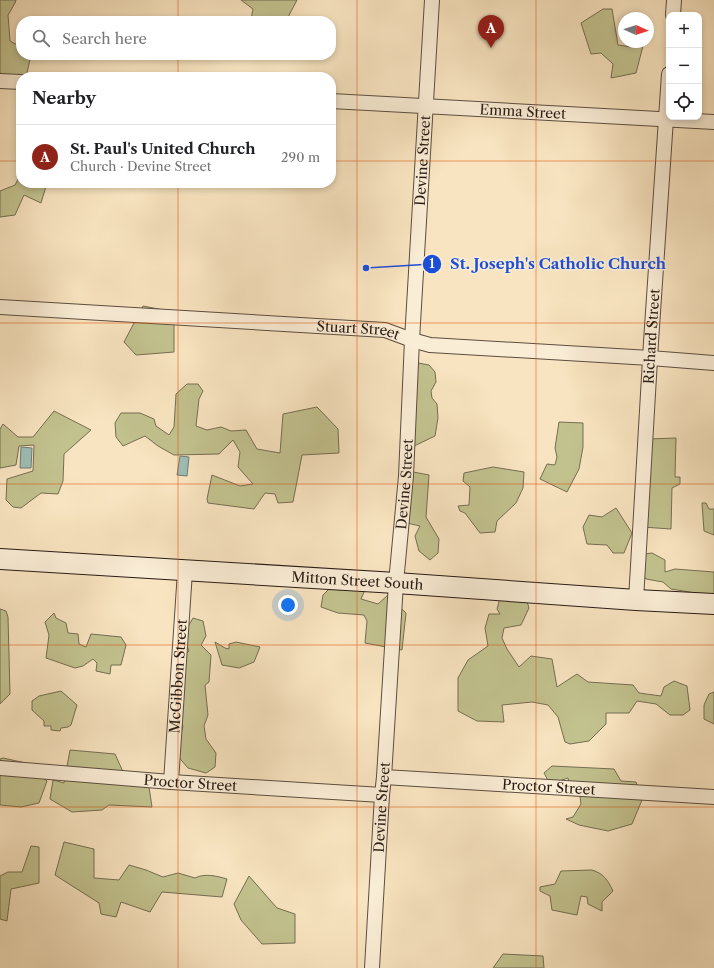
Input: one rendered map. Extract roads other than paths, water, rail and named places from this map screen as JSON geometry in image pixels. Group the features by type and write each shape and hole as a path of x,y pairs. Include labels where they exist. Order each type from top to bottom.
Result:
{"street":[{"name":"Devine Street","path":"372,968 396,583 406,476 412,340 432,0"},
{"path":"673,12 674,0"},
{"path":"0,81 16,82"},
{"name":"Emma Street","path":"336,101 714,122"},
{"name":"Richard Street","path":"636,600 666,120"},
{"name":"Stuart Street","path":"0,307 385,330 430,345 714,362"},
{"name":"Mitton Street South","path":"0,559 714,604"},
{"name":"McGibbon Street","path":"171,782 185,571"},
{"name":"Proctor Street","path":"0,768 171,782 382,795"},
{"name":"Proctor Street","path":"384,777 714,797"}],"water":[{"path":"21,447 32,448 31,468 20,468"},
{"path":"180,456 189,457 187,476 177,475"}],"place":[{"name":"St. Paul's United Church","path":"491,48"},
{"name":"St. Joseph's Catholic Church","path":"366,268"}]}
